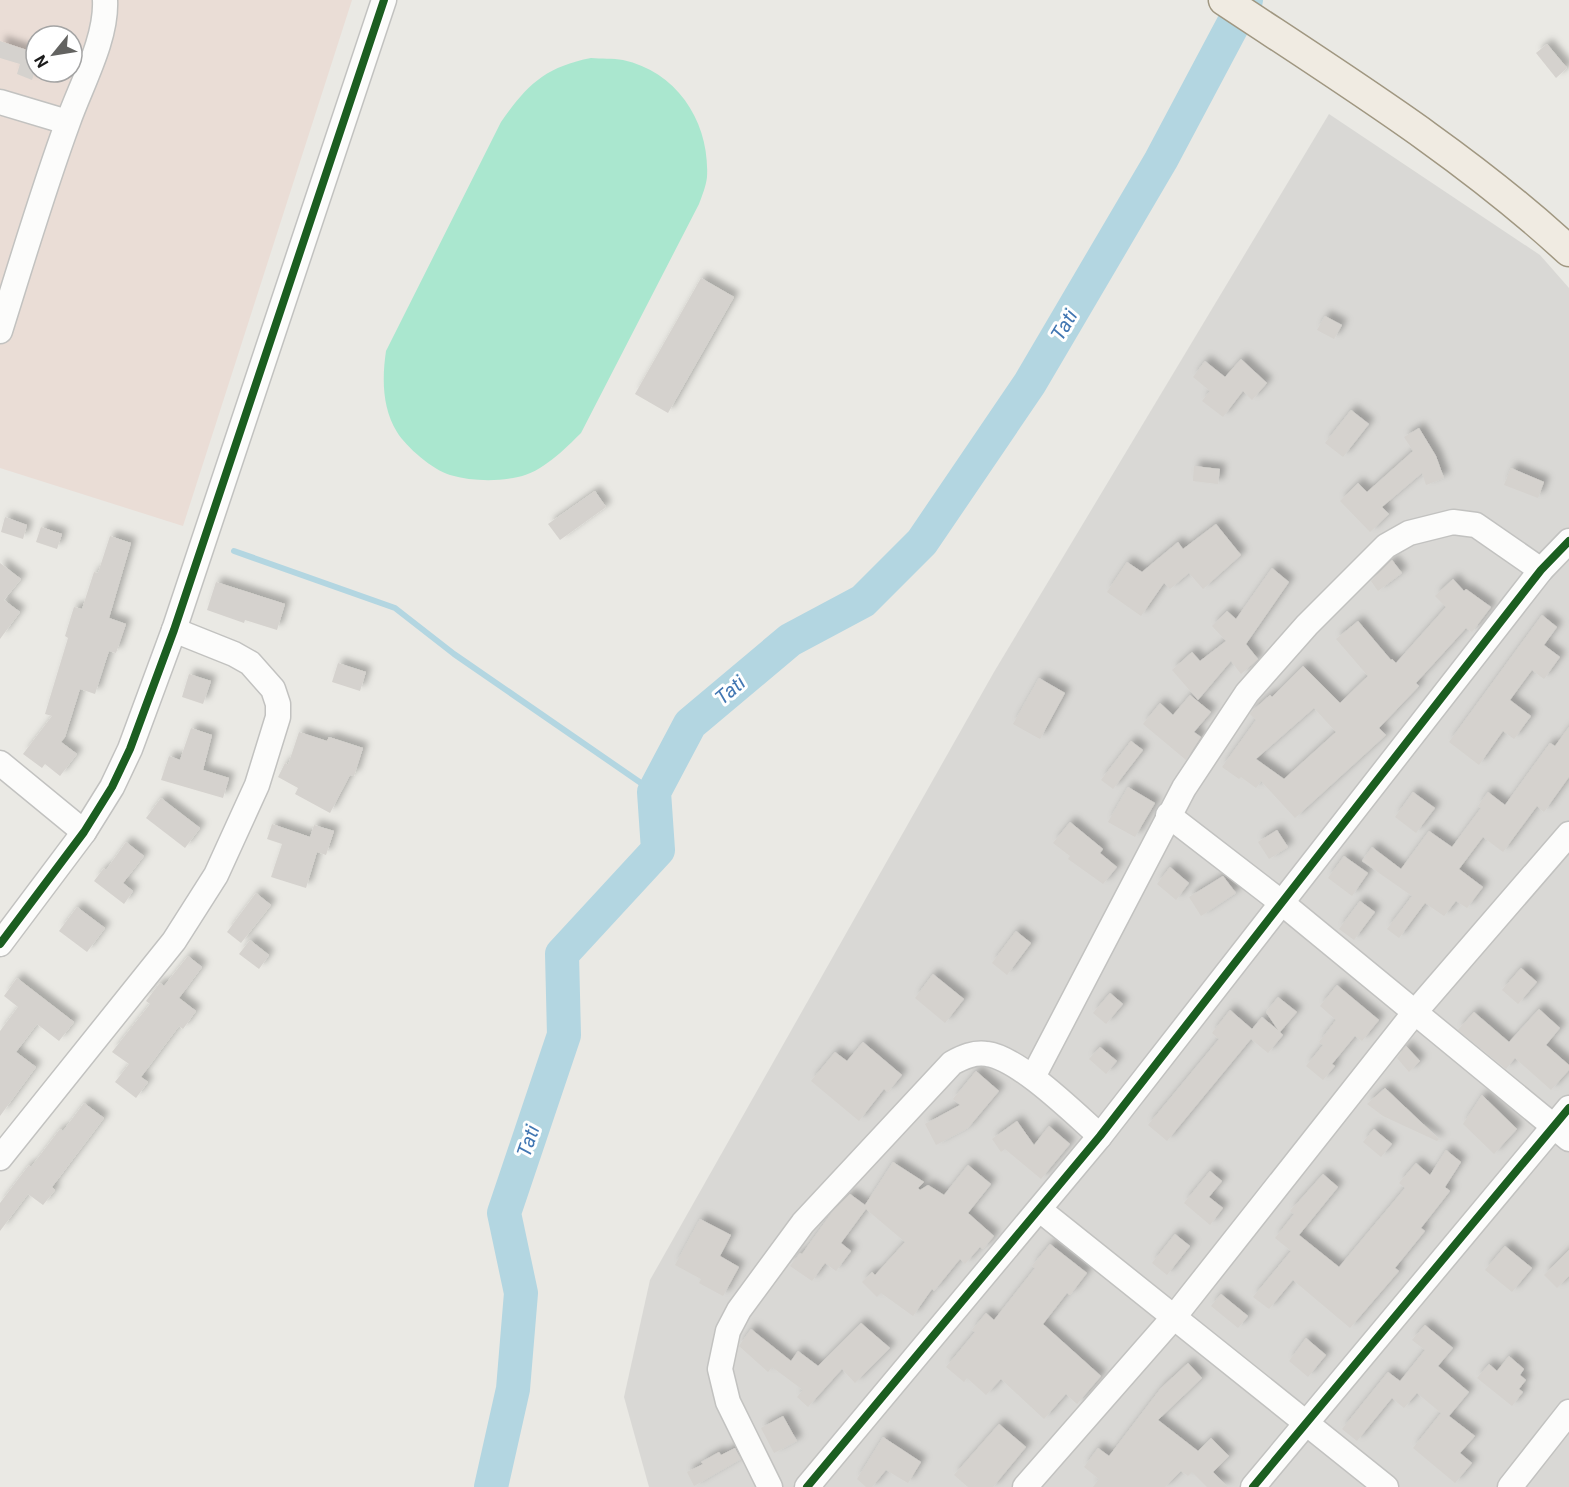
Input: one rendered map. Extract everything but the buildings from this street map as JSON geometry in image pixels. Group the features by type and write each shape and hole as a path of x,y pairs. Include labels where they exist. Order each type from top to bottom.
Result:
{"main road":[{"path":"1224,0 1475,170 1529,214 1569,251"}],"street":[{"path":"0,331 8,279 99,39 106,14 105,0"},
{"path":"0,944 84,831 112,787 130,749 174,630 384,0"},
{"path":"0,102 67,122"},
{"path":"1033,1077 1168,815 1216,737 1247,693 1307,625 1386,546 1409,533 1454,522 1476,525 1541,570"},
{"path":"807,1487 1100,1136 1541,570 1569,541"},
{"path":"0,1158 174,941 216,875 257,785 278,717 279,704 273,690 250,663 234,654 174,630"},
{"path":"0,763 84,831"},
{"path":"1168,815 1282,903 1562,1133"},
{"path":"1025,1487 1174,1317 1415,1012 1569,834"},
{"path":"770,1487 735,1420 723,1385 720,1369 728,1331 739,1310 803,1223 952,1064 963,1057 977,1053 989,1054 1033,1077 1100,1136"},
{"path":"1253,1487 1562,1133 1569,1108"},
{"path":"1040,1210 1386,1487"},
{"path":"1510,1487 1569,1412"}],"shaded area":[{"path":"0,0 352,0 183,526 0,468"},
{"path":"1329,114 1540,255 1569,288 1569,1487 649,1487 624,1397 650,1280 994,672"}],"green space":[{"path":"591,58 619,59 643,66 675,88 696,119 703,138 707,157 704,191 581,433 552,460 527,475 510,479 475,480 450,475 428,463 413,451 401,438 392,423 384,393 386,351 501,122 529,88 549,72"}],"waterway":[{"name":"Tati","path":"491,1487 513,1389 521,1293 504,1213 564,1035 562,954 658,850 654,792 690,724 790,640 863,601 922,542 1030,383 1161,160 1246,0"},
{"path":"234,551 395,608 454,654 654,792"}],"cycle path":[{"path":"0,944 84,832 112,787 130,749 174,630 384,0"},
{"path":"807,1487 1100,1136 1541,570 1569,541"},
{"path":"1253,1487 1569,1108"}]}
